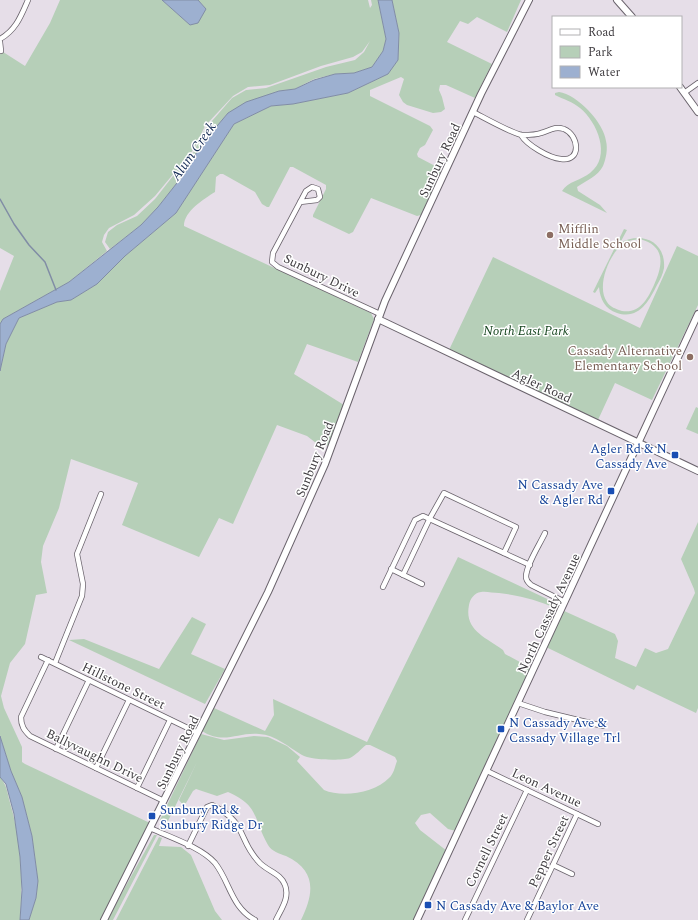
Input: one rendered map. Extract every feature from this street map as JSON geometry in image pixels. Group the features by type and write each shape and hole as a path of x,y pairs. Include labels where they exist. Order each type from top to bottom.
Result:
{"main road":[{"name":"Sunbury Road","path":"104,920 268,592 296,532 333,444 379,317 472,112 529,0"},
{"path":"617,0 631,16"},
{"path":"681,88 698,112"},
{"name":"North Cassady Avenue","path":"417,920 698,314"},
{"name":"Agler Road","path":"379,317 698,471"}],"street":[{"path":"0,39 10,33 17,23 28,0"},
{"path":"0,42 1,51"},
{"path":"684,93 698,83"},
{"path":"472,112 521,135 530,145 560,159 568,160 573,156 576,150 576,143 573,137 564,129 552,128 540,134 521,135"},
{"name":"Sunbury Drive","path":"300,202 273,252 272,262 278,267 379,317"},
{"path":"403,575 430,518 444,493 516,527 504,553"},
{"path":"55,663 82,596 83,584 77,554 101,494"},
{"path":"383,587 415,520 423,516 530,565"},
{"path":"545,533 526,577 531,585 565,602"},
{"path":"391,569 422,584"},
{"name":"Hillstone Street","path":"41,657 198,733"},
{"name":"Ballyvaughn Drive","path":"48,660 24,710 21,723 24,730 30,736 164,801"},
{"path":"56,749 89,680"},
{"path":"96,768 129,700"},
{"path":"518,702 544,712 603,726"},
{"path":"137,788 170,720"},
{"name":"Leon Avenue","path":"486,771 598,824"},
{"name":"Cornell Street","path":"465,920 527,790"},
{"path":"188,846 206,810 210,806 224,811 233,818 241,829 251,853 258,862 283,881 287,896 276,920"},
{"name":"Pepper Street","path":"527,920 577,814"},
{"path":"150,828 188,846 206,856 216,864 232,897 244,912 255,920"},
{"path":"553,865 572,874"}],"green space":[{"path":"60,0 162,0 190,25 206,9 198,0 368,0 370,8 372,5 371,0 378,0 386,39 383,51 372,67 354,73 335,74 314,79 295,89 279,91 228,113 201,145 184,174 158,207 141,225 110,249 105,242 108,232 117,225 137,216 155,199 180,167 191,157 205,129 232,98 246,90 266,88 326,67 355,60 364,52 370,41 362,52 353,57 321,66 270,85 248,87 233,96 205,126 194,149 155,196 134,215 109,228 104,235 102,242 107,251 69,282 3,319 0,324 0,291 14,256 0,248 0,50 25,66 50,23"},
{"path":"392,0 521,0 507,32 477,17 468,24 460,21 447,42 492,64 475,98 446,85 440,85 439,90 445,109 441,112 433,113 407,105 403,102 399,95 404,79 401,77 370,90 370,96 430,126 433,130 425,145 420,148 417,154 418,157 439,168 441,172 421,215 417,216 371,198 353,232 349,234 313,217 326,189 326,185 293,167 290,167 269,207 262,204 255,192 223,174 220,174 216,177 215,192 191,210 187,215 184,226 371,313 374,319 358,362 307,344 294,374 344,405 329,446 316,443 307,436 277,425 233,524 219,518 199,557 122,525 138,483 71,459 59,508 43,546 41,562 47,593 36,595 25,644 10,663 1,696 4,708 22,747 22,762 150,823 101,920 29,920 36,898 38,881 32,836 22,797 11,771 0,736 0,371 6,344 19,318 57,302 71,300 97,284 125,256 176,213 234,124 271,106 293,104 348,93 388,74 398,60 399,33"},
{"path":"559,92 574,98 588,110 595,118 604,134 607,144 607,151 601,170 577,187 578,191 600,205 607,213 562,191 571,183 590,173 597,166 601,149 600,139 592,122 580,108 555,95 555,93"},
{"path":"624,229 627,230 620,243 636,238 644,239 651,241 661,251 664,259 662,275 647,303 642,308 631,314 617,313 606,306 601,296 599,287 595,293 593,292","holes":["640,239 654,246 660,257 657,278 649,295 646,300 634,310 622,311 613,308 607,302 604,296 603,288 606,271 613,255 623,244 631,240"]},
{"name":"North East Park","path":"677,246 698,256 698,305 652,400 615,383 598,420 449,350 493,257 640,328"},
{"path":"696,407 698,408 698,434 686,429"},
{"path":"698,522 698,708 696,713 637,685 634,690 546,647 562,610 615,634 618,641 615,658 636,667 645,648 656,653 668,649 695,593 681,559"},
{"path":"458,557 560,605 558,609 522,597 485,592 476,594 470,601 468,614 473,627 477,632 503,650 505,654 531,668 456,831 448,829 430,813 421,815 415,823 420,830 447,851 415,920 301,920 310,892 308,876 296,862 269,847 251,808 246,803 228,792 217,796 196,789 183,805 179,800 197,762 165,827 163,826 164,823 160,820 201,734 224,740 254,736 268,737 287,746 300,757 297,761 324,790 331,792 340,794 358,793 375,787 389,778 397,761 395,757 370,745 366,745 350,758 325,760 306,757 282,742 265,735 251,734 224,738 210,735 202,731 214,708 265,731 274,715 273,699 367,742"},
{"path":"192,617 206,624 191,654 225,669 205,704 69,640 84,639 159,669"},
{"path":"0,777 7,790 19,844 21,874 20,920 0,920"},
{"path":"154,835 157,835 113,920 107,920"},
{"path":"159,837 162,838 159,846 181,847 191,855 215,911 222,920 116,920"}],"water":[{"path":"162,0 198,0 206,9 198,23 190,25"},
{"path":"378,0 392,0 399,33 398,60 388,74 348,93 293,104 271,106 234,124 176,213 125,256 97,284 71,300 57,302 19,318 6,344 0,371 0,324 3,319 69,282 141,225 158,207 184,174 201,145 228,113 246,102 279,91 295,89 314,80 335,74 354,73 372,67 383,51 386,39"},
{"path":"0,736 11,771 22,797 32,836 38,881 36,898 29,920 20,920 22,890 20,857 14,814 6,784 0,777"}],"waterway":[{"path":"0,199 14,224 29,245 45,262 56,290"}],"place":[{"name":"Mifflin Middle School","path":"550,235"},
{"name":"Cassady Alternative Elementary School","path":"690,357"},
{"name":"Agler Rd & N Cassady Ave","path":"675,455"},
{"name":"N Cassady Ave & Agler Rd","path":"611,491"},
{"name":"N Cassady Ave & Cassady Village Trl","path":"501,729"},
{"name":"Sunbury Rd & Sunbury Ridge Dr","path":"152,816"},
{"name":"N Cassady Ave & Baylor Ave","path":"428,905"}],"water label":[{"name":"Alum Creek","path":"193,151"}]}
